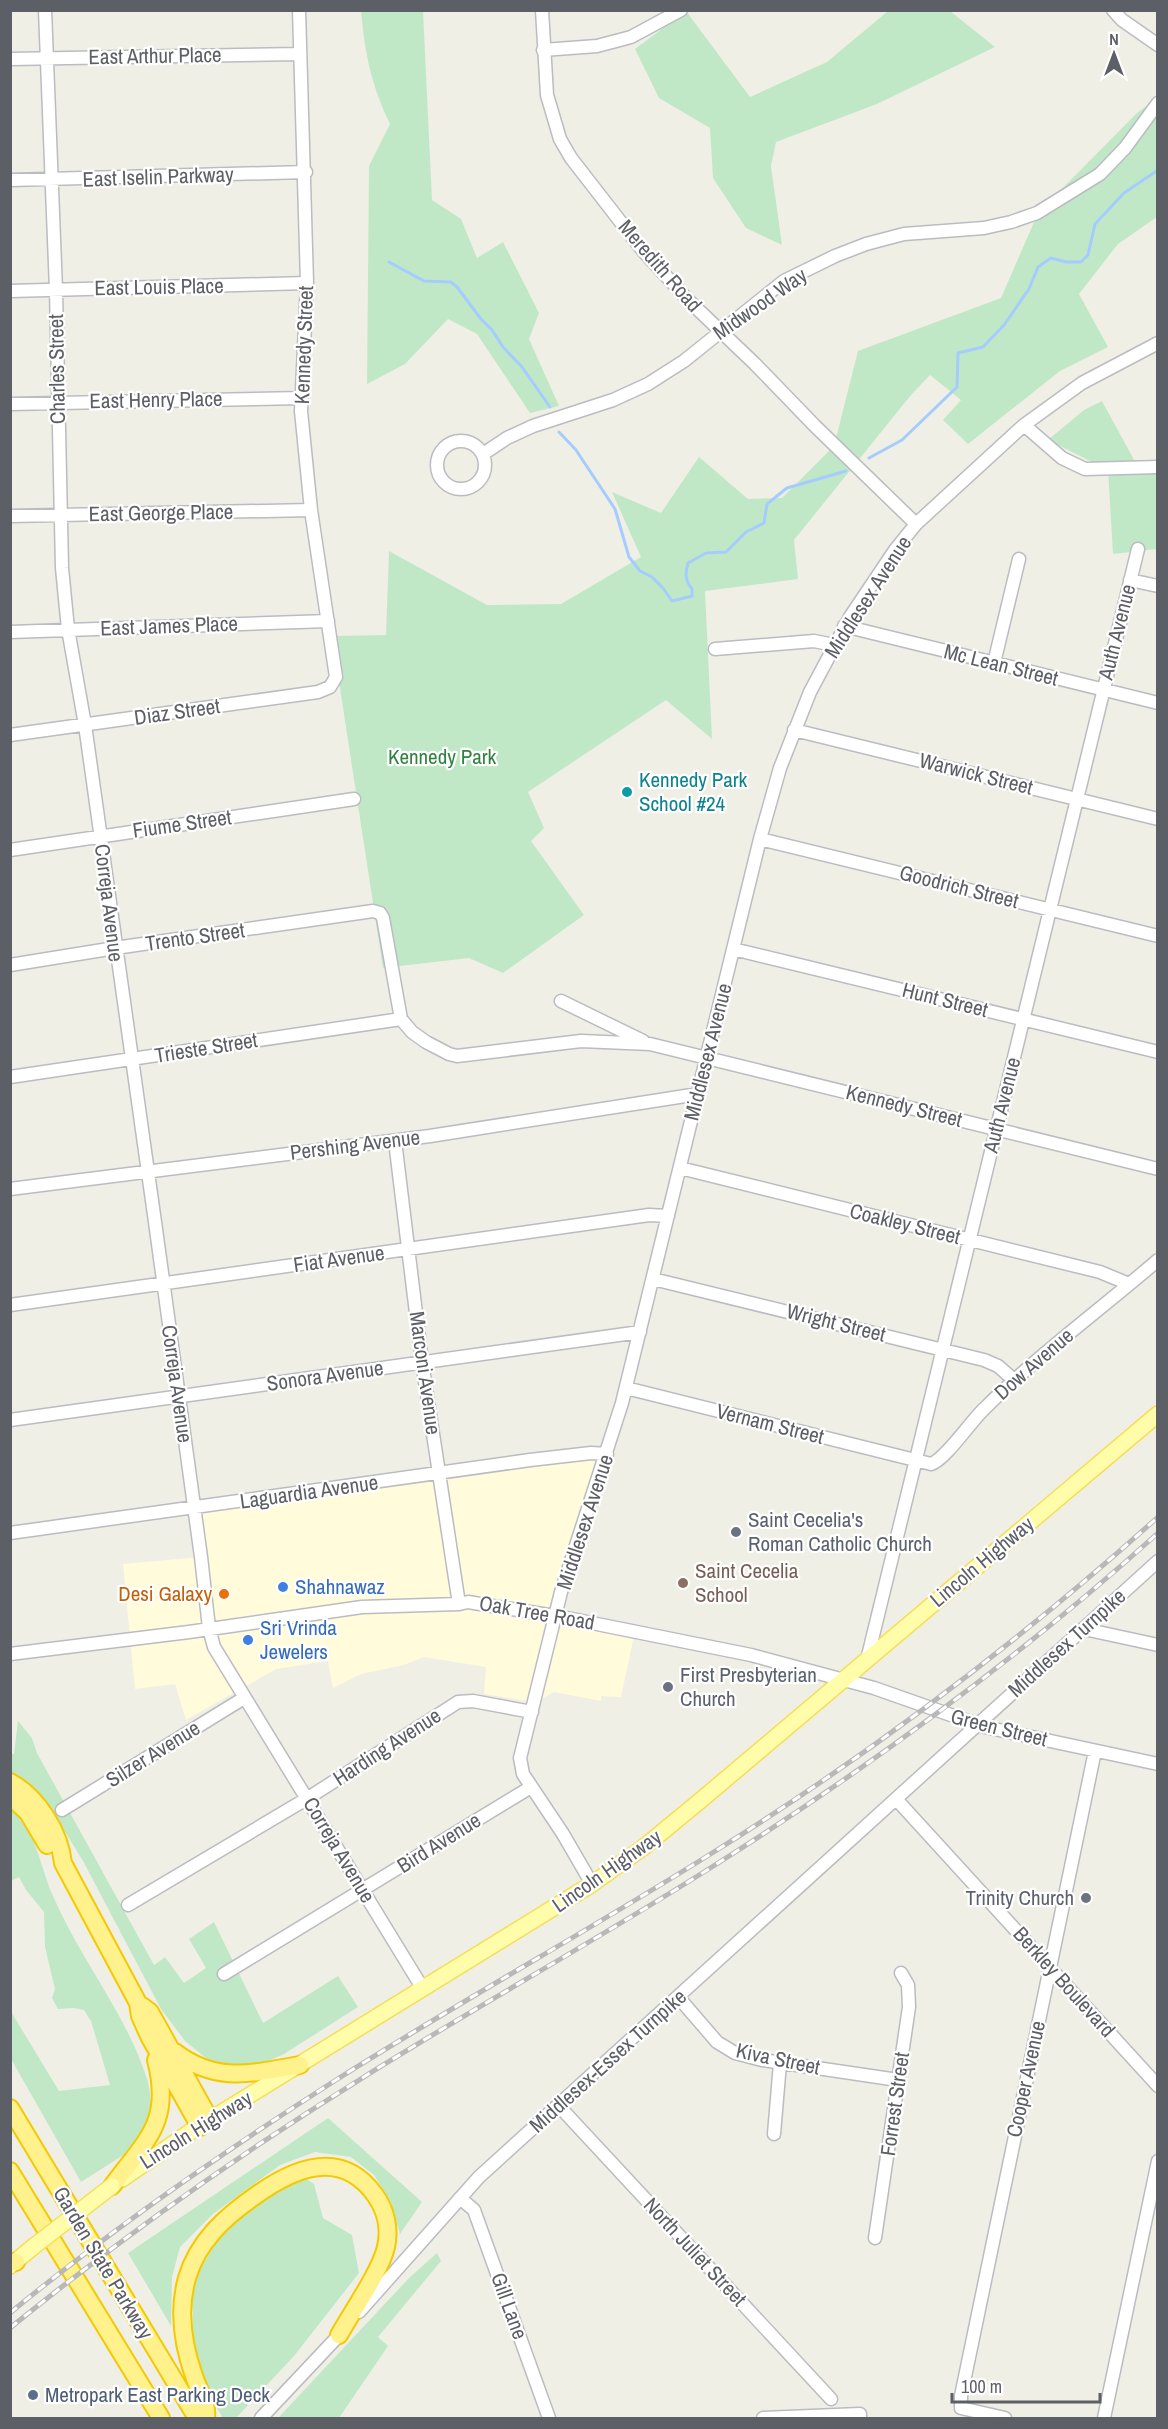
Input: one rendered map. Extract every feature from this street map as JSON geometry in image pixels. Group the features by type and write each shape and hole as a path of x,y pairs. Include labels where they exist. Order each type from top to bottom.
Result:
{"highway":[{"path":"10,1782 24,1791 40,1809 62,1850 63,1863"},
{"path":"10,1796 24,1808 53,1855 63,1863 138,2003 140,2016 149,2036 205,2123"},
{"path":"138,2003 150,2012 205,2123"},
{"path":"112,2186 150,2135 160,2111 161,2079 149,2036"},
{"path":"169,2048 193,2065 226,2074 252,2073 300,2065"},
{"name":"Garden State Parkway","path":"10,2108 197,2418"},
{"path":"206,2418 208,2407 190,2366 182,2319 185,2286 191,2265 209,2235 228,2216 279,2179 309,2168 338,2169 362,2181 376,2196 387,2222 388,2240 384,2257 339,2335"},
{"name":"Garden State Parkway","path":"10,2170 161,2418"}],"main road":[{"name":"Lincoln Highway","path":"12,2263 112,2186 205,2123 592,1884 661,1834 1158,1414"}],"street":[{"name":"Charles Street","path":"45,10 56,290 59,515 68,629 84,725"},
{"name":"Kennedy Street","path":"299,10 306,172 307,283 301,398 311,510 336,677"},
{"name":"Meredith Road","path":"542,10 547,95 560,140 571,158 644,252 719,331 916,524"},
{"path":"543,50 597,46 631,37 681,10"},
{"path":"1113,10 1122,20 1158,45"},
{"name":"East Arthur Place","path":"10,59 300,54"},
{"name":"Midwood Way","path":"483,454 507,438 533,426 613,400 648,384 684,361 784,281 856,248 904,234 984,228 1037,213 1100,174 1125,148 1158,103"},
{"name":"East Iselin Parkway","path":"10,180 306,172"},
{"name":"East Louis Place","path":"10,291 307,283"},
{"name":"Middlesex Avenue","path":"592,1884 563,1834 523,1774 520,1763 569,1566 607,1454 626,1388 760,839 774,787 794,730 810,692 844,626 895,550 916,524 1024,425 1082,383 1158,343"},
{"name":"East Henry Place","path":"10,404 301,398"},
{"path":"1024,425 1062,458 1085,469 1158,467"},
{"path":"465,441 479,448 483,454 485,470 476,484 469,488 453,488 440,477 437,461 440,453 451,443 465,441"},
{"name":"East George Place","path":"10,516 311,510"},
{"name":"Auth Avenue","path":"867,1660 1138,549"},
{"path":"994,663 1019,559"},
{"path":"1131,580 1158,586"},
{"name":"East James Place","path":"10,632 328,621"},
{"name":"Mc Lean Street","path":"844,626 1158,703"},
{"path":"715,650 814,641 834,645"},
{"name":"Diaz Street","path":"10,735 318,692 330,687 336,677"},
{"name":"Correja Avenue","path":"84,725 179,1396 209,1628 214,1647 423,1989"},
{"name":"Warwick Street","path":"794,730 1158,819"},
{"name":"Fiume Street","path":"10,850 354,799"},
{"name":"Goodrich Street","path":"760,839 1158,936"},
{"name":"Trento Street","path":"10,966 115,948 373,911 380,913 383,918 401,1019"},
{"name":"Hunt Street","path":"733,948 1158,1052"},
{"name":"Kennedy Street","path":"561,1001 650,1044"},
{"name":"Kennedy Street","path":"401,1019 412,1032 426,1042 457,1056 581,1041 650,1044 1158,1169"},
{"name":"Trieste Street","path":"10,1077 401,1019"},
{"name":"Pershing Avenue","path":"11,1188 395,1141 698,1094"},
{"name":"Marconi Avenue","path":"395,1141 422,1362 459,1604"},
{"name":"Coakley Street","path":"680,1168 1108,1274 1129,1284"},
{"name":"Fiat Avenue","path":"10,1305 649,1215 668,1216"},
{"name":"Dow Avenue","path":"915,1460 931,1464 939,1461 978,1414 1014,1380 1158,1260"},
{"name":"Wright Street","path":"653,1279 992,1362 1014,1380"},
{"name":"Sonora Avenue","path":"10,1420 640,1332"},
{"name":"Vernam Street","path":"626,1388 915,1460"},
{"name":"Laguardia Avenue","path":"10,1533 439,1472 591,1453 607,1454"},
{"name":"Middlesex Turnpike","path":"977,1725 1158,1561"},
{"name":"Oak Tree Road","path":"10,1654 189,1632 362,1607 468,1602 556,1616 730,1650 844,1680"},
{"path":"1084,1629 1158,1645"},
{"name":"Green Street","path":"844,1680 874,1688 977,1725 1158,1764"},
{"name":"Silzer Avenue","path":"62,1810 244,1698"},
{"name":"Harding Avenue","path":"128,1905 308,1798 458,1702 473,1701 532,1712"},
{"name":"Middlesex-Essex Turnpike","path":"261,2418 339,2335 479,2177 679,1998 977,1725"},
{"name":"Cooper Avenue","path":"1005,2418 961,2408 964,2378 1095,1751"},
{"name":"Bird Avenue","path":"224,1974 531,1787"},
{"name":"Berkley Boulevard","path":"897,1800 1158,2086"},
{"name":"Forrest Street","path":"875,2238 909,2000 908,1985 901,1972"},
{"name":"Kiva Street","path":"679,1998 717,2042 747,2057 898,2080"},
{"path":"774,2134 780,2063"},
{"name":"North Juliet Street","path":"558,2105 831,2399"},
{"path":"1104,2418 1158,2161"},
{"name":"Gill Lane","path":"460,2198 474,2210 549,2418"},
{"path":"763,2418 860,2414 860,2418"}],"shaded area":[{"path":"603,1453 556,1615 635,1631 621,1697 601,1696 601,1701 554,1692 541,1699 527,1701 484,1694 486,1667 424,1657 404,1665 361,1674 333,1688 328,1661 276,1669 186,1720 175,1684 135,1689 123,1564 201,1557 194,1508"}],"green space":[{"path":"361,11 423,11 432,200 461,219 477,258 503,242 539,313 529,339 559,406 530,413 477,334 448,319 405,364 367,384 369,166 390,124 370,69"},
{"path":"686,11 750,97 827,62 888,11 950,11 995,47 877,104 776,142 771,166 782,245 746,228 713,178 710,128 659,98 635,49"},
{"name":"Kennedy Park","path":"1157,98 1157,217 1118,244 1079,294 1108,347 1060,371 968,444 943,420 961,400 930,375 911,395 794,540 798,579 705,591 712,739 666,700 528,792 544,828 531,841 584,915 503,973 469,958 383,968 332,636 386,635 389,551 487,605 561,604 641,557 612,492 661,513 699,457 748,499 782,498 834,446 858,351 1001,298 1038,213 1137,113"},
{"path":"1102,401 1139,469 1157,468 1157,549 1113,554 1108,470 1048,440 1084,410"},
{"path":"18,1721 32,1738 37,1753 154,1965 165,1957 184,1983 206,1968 189,1939 214,1922 263,2023 338,1976 358,2007 284,2054 250,2069 211,2062 185,2041 161,2009 83,1861 59,1822 40,1799 11,1776 10,1754 14,1754"},
{"path":"11,1806 19,1813 31,1835 53,1896 76,1942 127,2031 149,2087 150,2110 144,2142 81,2182 11,2059 10,2010 59,2091 110,2085 91,2021 84,2010 58,2009 52,1998 55,1989 45,1947 44,1912 26,1890 19,1877 11,1881"},
{"path":"328,2118 422,2202 400,2234 391,2202 374,2175 351,2157 315,2152 280,2165 213,2214 180,2247 172,2277 171,2326 128,2253"},
{"path":"305,2178 314,2184 323,2218 352,2235 359,2273 294,2356 236,2418 223,2418 204,2387 193,2334 193,2282 218,2239 267,2194"},
{"path":"437,2253 441,2261 378,2337 388,2346 339,2418 278,2418 409,2278"}],"waterway":[{"path":"869,458 902,440 957,387 958,353 983,347 1004,325 1029,289 1038,267 1051,258 1066,262 1081,262 1088,255 1095,224 1124,193 1158,170"},
{"path":"389,262 424,281 451,282 457,287 503,347 522,367 550,407"},
{"path":"559,432 576,450 615,509 629,557 640,571 652,577 663,588 672,601 692,596 692,589 686,577 688,563 706,553 726,552 746,532 764,523 767,504 787,488 846,471"}],"railway":[{"path":"10,2313 129,2221 294,2107 709,1855 827,1778 997,1653 1052,1609 1158,1517"},
{"path":"10,2328 181,2198 314,2108 681,1887 839,1783 949,1705 1003,1663 1158,1533"}],"place":[{"name":"Kennedy Park School #24","path":"627,792"},
{"name":"Saint Cecelia's Roman Catholic Church","path":"736,1532"},
{"name":"Saint Cecelia School","path":"683,1583"},
{"name":"Shahnawaz","path":"283,1587"},
{"name":"Desi Galaxy","path":"224,1594"},
{"name":"Sri Vrinda Jewelers","path":"248,1640"},
{"name":"First Presbyterian Church","path":"668,1687"},
{"name":"Trinity Church","path":"1086,1898"},
{"name":"Metropark East Parking Deck","path":"33,2395"}]}
